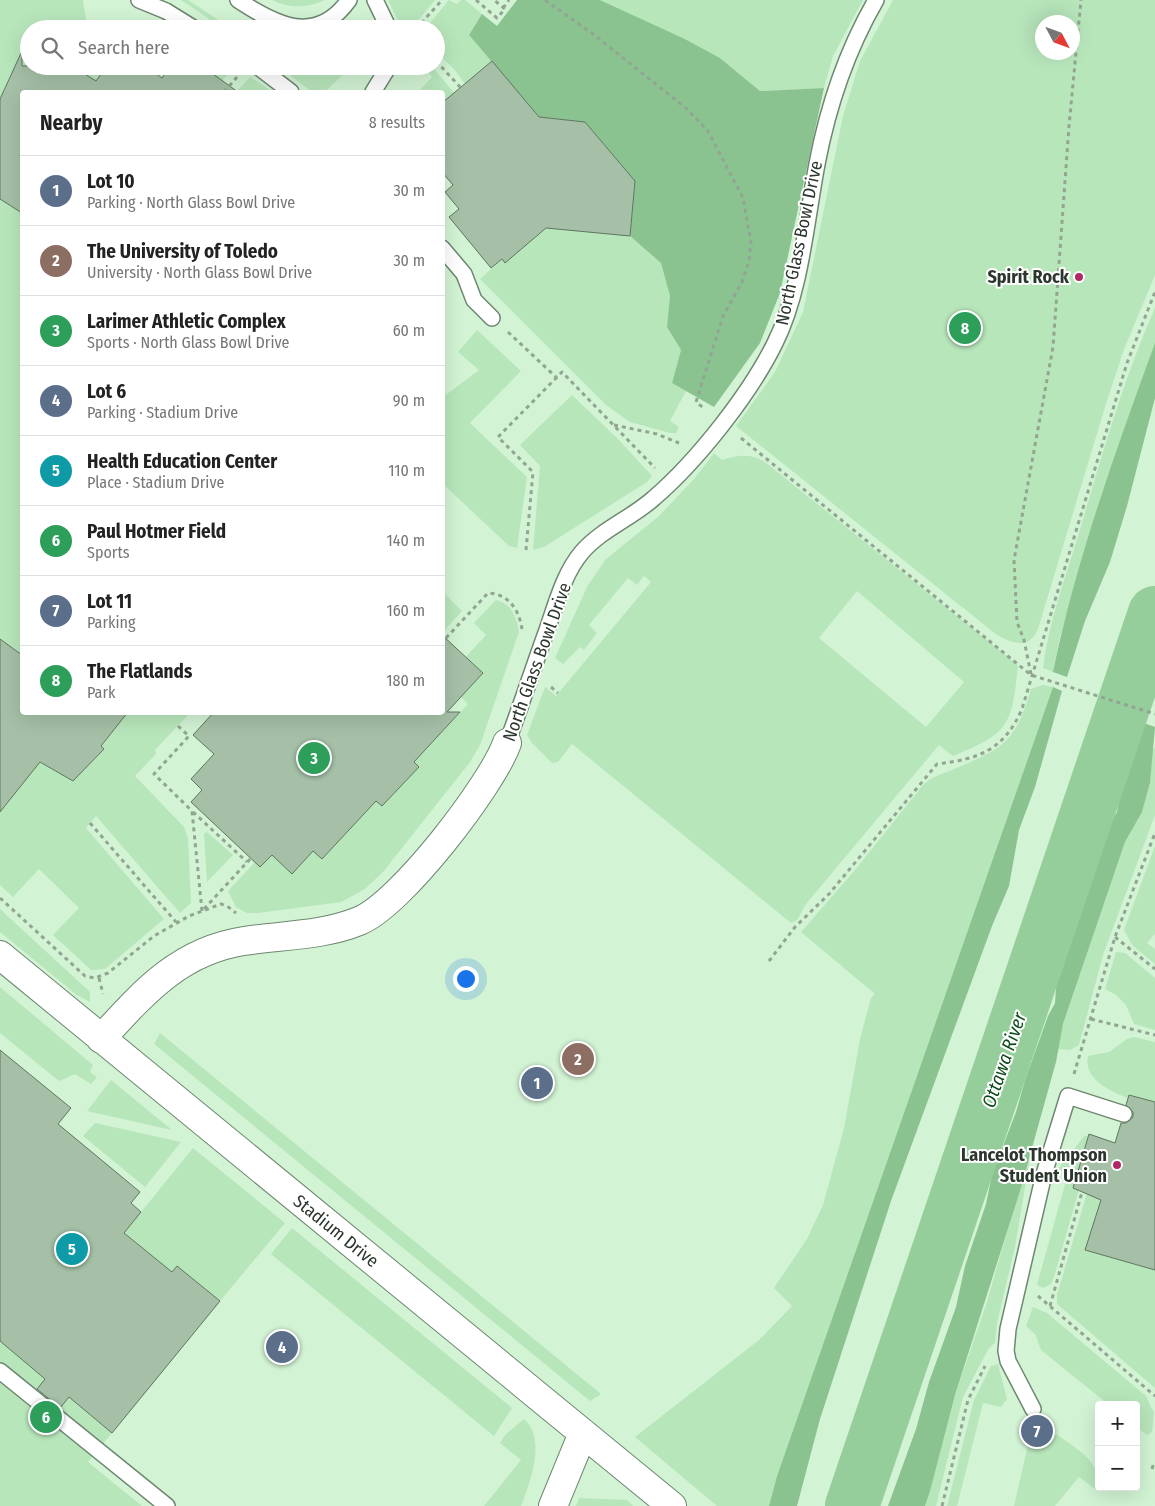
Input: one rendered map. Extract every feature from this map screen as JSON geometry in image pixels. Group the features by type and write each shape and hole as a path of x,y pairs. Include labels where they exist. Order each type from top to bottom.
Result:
{"street":[{"name":"North Glass Bowl Drive","path":"101,1039 155,982 177,966 207,951 233,943 300,936 337,928 360,921 379,910 415,874 477,795 498,764 507,743"},
{"name":"Stadium Drive","path":"0,955 672,1506"},
{"path":"553,1506 583,1433"}],"lane":[{"path":"139,0 166,11 180,20"},
{"path":"238,0 273,20"},
{"path":"326,20 332,17 349,0"},
{"path":"375,0 385,20"},
{"name":"North Glass Bowl Drive","path":"507,743 559,595 582,553 613,526 653,500 670,483 736,404 767,359 782,328 804,240 817,164 832,97 848,52 876,0"},
{"path":"269,75 288,90"},
{"path":"374,90 383,75"},
{"path":"445,252 464,274 474,300 492,318"},
{"path":"1032,1409 1008,1361 1006,1351 1007,1336 1044,1174 1068,1096 1124,1114"},
{"path":"0,1371 167,1506"}],"path":[{"path":"424,20 442,0"},
{"path":"476,0 497,18 509,0"},
{"path":"494,0 503,8"},
{"path":"544,0 593,34 687,108 708,131 743,198 750,235 749,261 742,282 723,316 696,402 707,411"},
{"path":"1031,675 1024,640 1017,622 1014,560 1053,348 1069,126 1081,0"},
{"path":"445,71 461,88"},
{"path":"226,90 238,75"},
{"path":"770,960 795,927 830,894 937,764 966,760 979,755 998,744 1014,727 1022,709 1127,363 1155,292"},
{"path":"509,333 557,378"},
{"path":"526,550 533,472 498,437 562,372 670,483"},
{"path":"614,425 657,434 679,443 685,437"},
{"path":"733,433 1009,655 1031,675 1155,714"},
{"path":"446,638 488,593 499,595 511,602 519,614 521,636"},
{"path":"178,726 189,736 154,774 247,862"},
{"path":"192,811 202,911"},
{"path":"90,823 176,922"},
{"path":"1068,1096 1115,937 1155,833"},
{"path":"202,911 251,858"},
{"path":"0,898 85,976 99,978 112,971 154,936 176,922 221,904 240,915"},
{"path":"1115,937 1155,969"},
{"path":"99,978 105,1002"},
{"path":"1091,1019 1155,1035"},
{"path":"1050,1306 1082,1192"},
{"path":"1037,1295 1155,1396"},
{"path":"942,1506 968,1400 986,1365"},
{"path":"1152,1469 1155,1461"}],"shaded area":[{"path":"0,0 1155,0 1155,1506 0,1506"},
{"path":"0,0 83,0 86,20 20,20 20,75 158,75 162,78 164,75 227,75 216,90 20,90 20,715 188,715 155,750 156,754 135,776 184,827 188,838 191,903 180,913 96,816 86,828 164,919 105,969 91,970 53,935 79,908 39,869 13,897 0,885"},
{"path":"181,0 188,0 218,20 211,20"},
{"path":"272,0 325,0 312,5 292,6"},
{"path":"388,0 435,0 418,20 398,20"},
{"path":"449,0 457,4 461,0 465,0 482,14 469,35 492,61 465,84 445,60 445,20 432,20"},
{"path":"600,0 863,0 833,56 824,88 760,91 720,58 685,39"},
{"path":"893,0 1155,0 1155,275 1123,352 1038,629 1035,635 1026,642 1009,641 997,635 736,426 775,372 803,312 843,116 860,61"},
{"path":"290,75 343,75 327,90 309,90"},
{"path":"431,75 439,75 454,93 445,101 445,90 420,90 432,77"},
{"path":"250,77 270,90 238,90"},
{"path":"546,228 630,236 661,263 670,296 667,327 681,350 672,383 686,391 670,421 679,427 676,433 630,422 606,405 480,279 502,259 505,262"},
{"path":"1155,308 1155,343 1093,529 1060,637 1053,672 1043,668 1053,618 1113,421 1132,364"},
{"path":"477,330 521,371 470,423 527,477 517,548 509,546 445,486 445,396 479,370 458,352"},
{"path":"572,395 619,440 652,476 647,482 544,547 533,550 540,466 520,445"},
{"path":"714,453 722,460 744,456 760,459 1018,665 1013,701 1005,724 986,741 953,756 939,745 806,904 797,920 791,923 572,744 558,762 552,763 532,743 527,735 545,687 556,696 651,582 644,576 637,585 628,578 589,625 597,633 584,650 580,647 563,664 555,658 588,585 606,559 658,517 695,478","holes":["857,591 964,682 926,727 819,638"]},
{"path":"445,594 462,611 445,630"},
{"path":"496,600 506,604 512,612 519,632 480,745 470,762 383,872 365,889 341,902 258,913 247,913 236,907 228,891 255,862 260,867 272,855 292,874 313,851 322,859 376,801 382,806 419,767 414,762 468,704 461,697 483,673 466,657 486,635 474,623"},
{"path":"1043,685 1053,687 777,1476 769,1506 717,1506 635,1437 759,1340 792,1306 774,1288 807,1239 823,1205 844,1128 860,1039 871,998 875,994 801,932 855,870 923,785 934,777 971,762 996,749 1013,733 1031,689"},
{"path":"1155,747 1155,815 1103,955 1079,1045 1070,1050 1057,1049 1063,1024 1125,842 1142,811 1150,783 1152,752"},
{"path":"207,832 233,855 207,882 204,834"},
{"path":"1155,846 1155,934 1147,943 1155,949 1155,964 1132,945 1124,930"},
{"path":"0,909 90,992 90,1002 77,995 0,932"},
{"path":"1116,952 1125,953 1155,978 1155,1030 1134,1024 1126,1005 1116,995 1105,989"},
{"path":"0,987 93,1065 90,1072 97,1077 91,1084 75,1074 59,1081 0,1033"},
{"path":"160,1033 601,1394 590,1401 154,1044"},
{"path":"1134,1037 1155,1042 1155,1102 1130,1095 1128,1098 1113,1092 1099,1083 1090,1071 1088,1056 1109,1052 1127,1039"},
{"path":"111,1080 172,1130 87,1111"},
{"path":"95,1123 181,1142 145,1187 83,1136"},
{"path":"1085,1135 1088,1137 1073,1188 1079,1190 1054,1277 1051,1284 1043,1288 1037,1285 1067,1177 1059,1168"},
{"path":"1032,1146 1015,1247 997,1323 995,1343 989,1348 963,1397 936,1506 925,1506 955,1395 986,1305"},
{"path":"193,1148 285,1223 220,1301 177,1266 172,1272 124,1233"},
{"path":"1087,1193 1102,1197 1085,1250 1155,1270 1155,1388 1057,1304 1057,1295"},
{"path":"292,1228 512,1408 494,1436 271,1254"},
{"path":"1033,1307 1047,1313 1146,1396 1154,1413 1152,1432 1147,1435 1140,1430 1140,1401 1104,1401 1041,1350 1035,1334 1026,1326"},
{"path":"0,1341 45,1379 36,1391 58,1410 69,1397 112,1433 88,1462 142,1506 0,1506"},
{"path":"998,1364 1007,1399 1001,1407 983,1403 957,1506 947,1506 974,1400 991,1366"},
{"path":"524,1419 531,1428 536,1449 532,1474 521,1506 484,1506 521,1460 500,1443 505,1435"},
{"path":"1058,1435 1086,1456 1095,1468 1095,1489 1079,1477 1055,1506 1014,1506 1027,1449 1033,1441 1044,1436"},
{"path":"579,1498 627,1500 633,1506 576,1506"}],"green space":[{"path":"517,0 600,0 685,39 720,58 760,91 824,88 780,293 760,343 714,407 672,383 681,350 667,327 670,296 661,263 630,236 635,181 585,122 539,117 469,35 482,14 497,26"},
{"path":"1155,343 1155,398 1127,506 1110,562 1085,621 1067,677 1053,672 1073,588 1098,506"},
{"path":"1053,687 1062,691 1035,787 1019,830 1009,886 992,926 891,1201 820,1419 797,1506 769,1506 777,1476"},
{"path":"1141,722 1155,727 1150,783 1142,812 1125,842 1063,1024 1056,1062 1020,1191 955,1395 930,1491 925,1506 888,1506 916,1429 929,1382 956,1307 965,1266 986,1204 992,1175 1016,1112 1025,1080 1048,1016 1055,1003 1057,975 1083,892 1108,827 1117,812 1122,782 1141,732"}],"building":[{"path":"20,55 20,75 86,75 96,81 100,75 158,75 162,78 164,75 214,75 235,90 20,90 20,212 0,199 0,99"},
{"path":"492,61 539,117 585,122 635,181 630,236 546,228 505,263 502,259 491,268 449,217 459,209 445,192 453,185 445,176 445,100"},
{"path":"445,638 483,673 447,712 460,712 414,762 419,767 382,806 376,801 322,859 313,851 292,874 272,855 260,867 191,802 202,790 191,779 214,754 193,735 211,715 445,715"},
{"path":"0,639 20,654 20,715 126,715 101,746 104,749 73,781 40,762 0,812"},
{"path":"0,1050 71,1108 58,1124 140,1192 131,1203 141,1212 124,1233 172,1272 177,1266 220,1301 112,1433 69,1397 60,1408 37,1389 45,1379 0,1341"},
{"name":"Lancelot Thompson Student Union","path":"1129,1095 1155,1102 1155,1270 1085,1250 1101,1200 1073,1188 1089,1134 1115,1143 1121,1123 1126,1123 1133,1117 1133,1112 1126,1105"}],"waterway":[{"name":"Ottawa River","path":"852,1506 1155,613"}],"place":[{"name":"Spirit Rock","path":"1079,277"},
{"name":"The Flatlands","path":"965,328"},
{"name":"Larimer Athletic Complex","path":"314,758"},
{"name":"The University of Toledo","path":"578,1059"},
{"name":"Lot 10","path":"537,1083"},
{"name":"Lancelot Thompson Student Union","path":"1117,1165"},
{"name":"Health Education Center","path":"72,1249"},
{"name":"Lot 6","path":"282,1347"},
{"name":"Paul Hotmer Field","path":"46,1417"},
{"name":"Lot 11","path":"1037,1431"}]}
